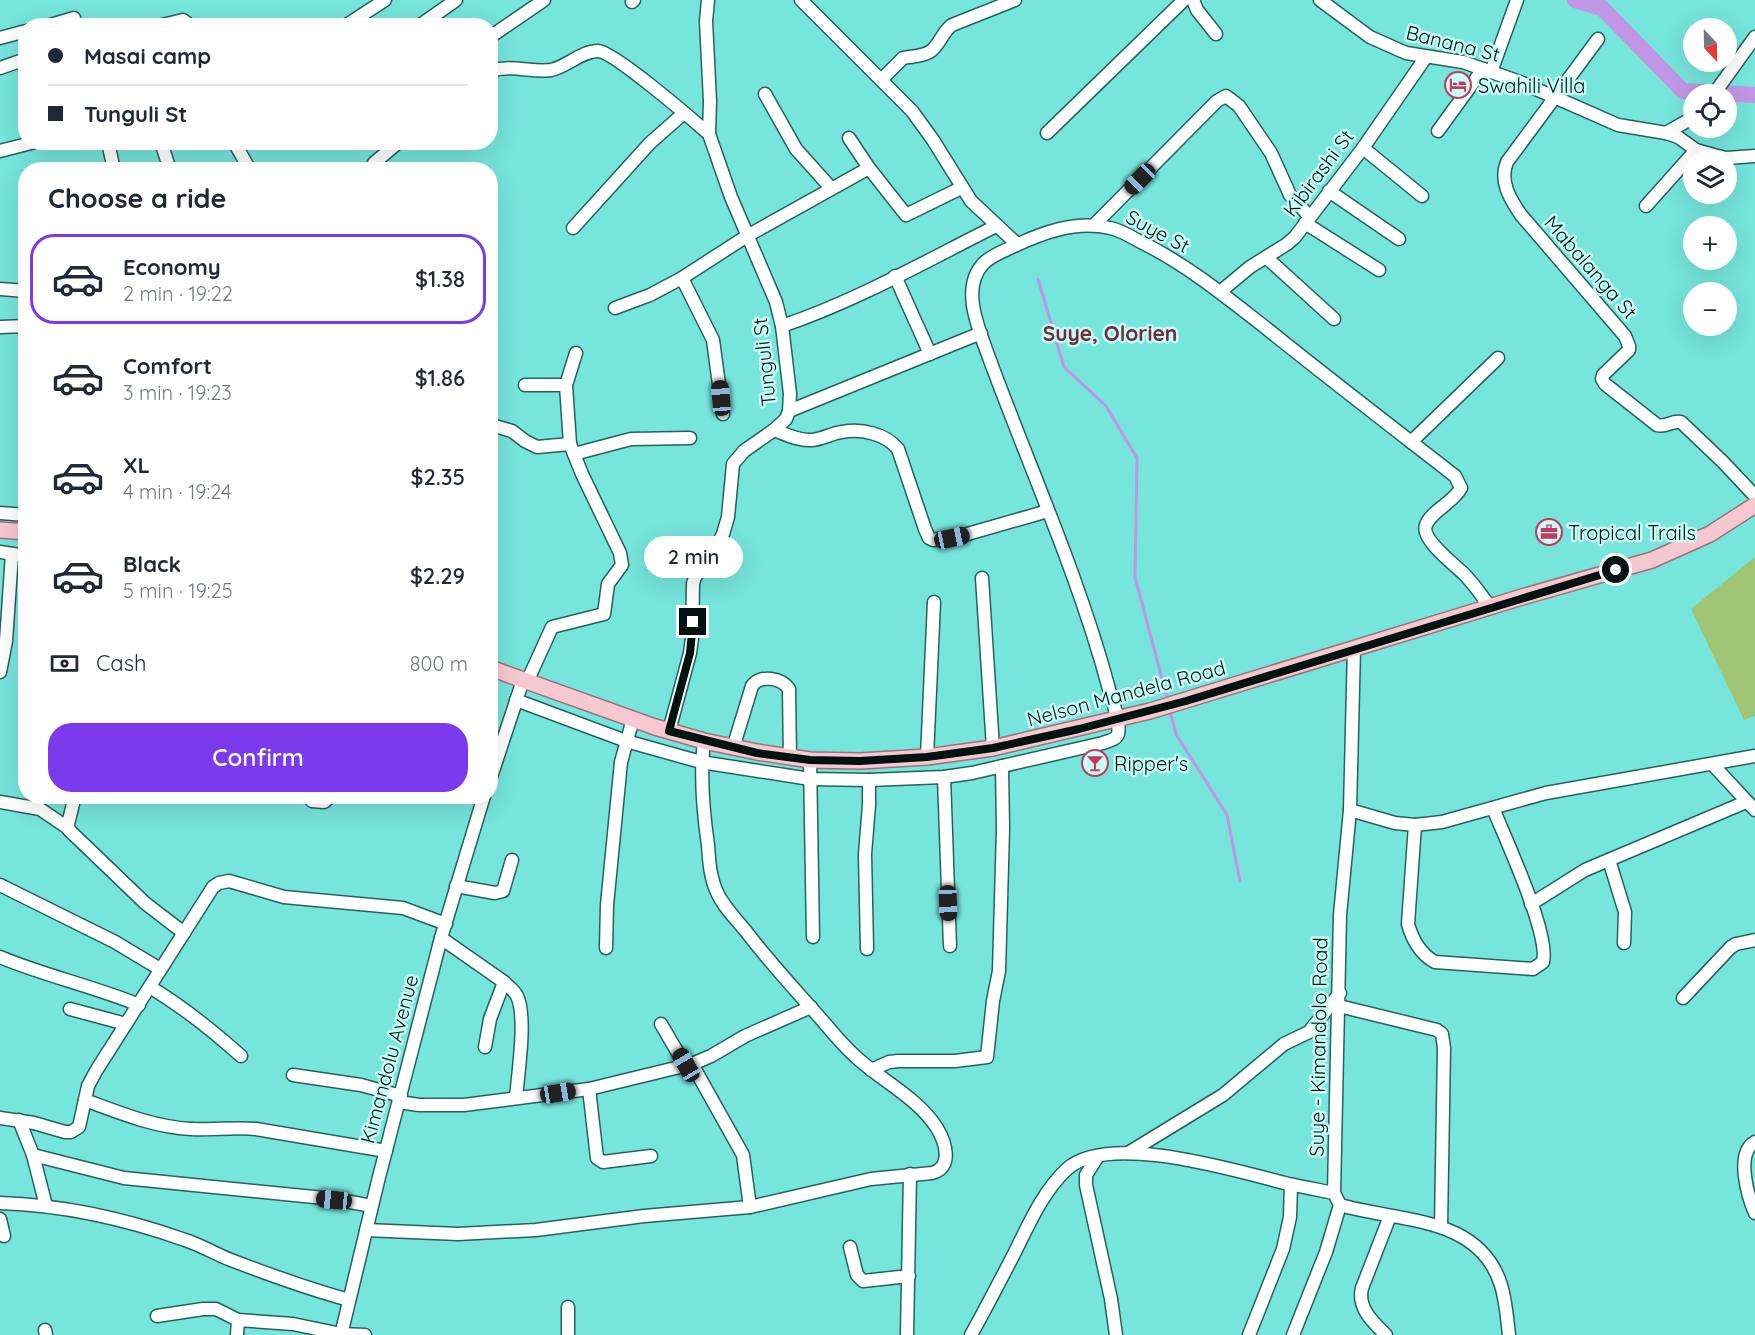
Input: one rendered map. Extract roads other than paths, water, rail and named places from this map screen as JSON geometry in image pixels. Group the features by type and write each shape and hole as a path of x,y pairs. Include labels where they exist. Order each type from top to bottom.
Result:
{"main road":[{"name":"Nelson Mandela Road","path":"498,671 669,731 733,748 810,760 860,761 927,757 993,748 1186,701 1668,554 1718,529 1755,505"},
{"path":"0,530 18,531"}],"street":[{"path":"357,18 385,0"},
{"path":"430,18 456,0"},
{"path":"498,32 544,0"},
{"name":"Tunguli St","path":"669,731 690,653 693,584 723,534 728,517 734,464 744,451 786,419 790,394 777,302 731,197 709,134 710,101 706,21 708,0"},
{"path":"801,0 912,111 971,201 1017,244"},
{"path":"881,80 903,58 916,57 933,50 952,25 1015,0"},
{"path":"1047,133 1184,0"},
{"path":"1193,0 1197,10 1216,34"},
{"name":"Banana St","path":"1320,0 1382,44 1406,53 1463,62 1487,70 1618,124 1678,137 1696,150"},
{"path":"1438,130 1487,70 1517,0"},
{"path":"0,38 18,33"},
{"path":"1721,84 1755,37"},
{"path":"1555,98 1598,39"},
{"path":"498,69 552,70 590,52 600,51 614,58 709,134"},
{"name":"Kibirashi St","path":"1220,292 1250,267 1287,244 1363,148 1426,57"},
{"path":"0,68 18,62"},
{"path":"765,94 796,149 831,188"},
{"path":"1094,225 1217,101 1226,96 1239,106 1272,153 1290,195 1307,220 1379,270"},
{"name":"Mabalanga St","path":"1555,98 1507,162 1503,175 1514,205 1625,336 1629,350 1603,375 1605,384 1657,425 1662,427 1681,422 1724,462 1755,496"},
{"path":"573,228 650,143 684,113"},
{"path":"1666,133 1683,123"},
{"path":"849,138 906,215 961,188"},
{"path":"0,151 18,146"},
{"path":"1363,148 1422,196"},
{"path":"375,162 389,150"},
{"name":"Banana St","path":"1737,157 1755,156"},
{"path":"1646,206 1683,165"},
{"path":"615,308 650,295 682,278 747,236 869,168"},
{"path":"1329,191 1399,239"},
{"name":"Suye St","path":"1117,719 1084,607 1011,418 981,333 972,291 973,279 984,262 1041,233 1094,225 1113,228 1158,250 1220,292 1455,476 1461,488 1457,495 1426,524 1427,536 1470,580 1490,607"},
{"path":"782,326 812,316 996,226"},
{"path":"1267,258 1334,319"},
{"path":"895,276 930,354"},
{"path":"682,278 713,340 723,414"},
{"path":"0,289 18,290"},
{"path":"0,327 18,326"},
{"path":"789,411 981,333"},
{"path":"498,755 516,700 552,627 604,614 608,584 622,565 620,553 572,449 566,385 576,353"},
{"path":"1411,442 1498,358"},
{"path":"525,385 566,385"},
{"path":"498,427 512,431 537,447 572,449 631,439 690,438"},
{"path":"774,430 808,440 841,432 861,431 877,434 895,445 924,529 929,538 933,540 964,535 1048,511"},
{"path":"0,513 18,514"},
{"path":"0,672 6,641 6,553"},
{"path":"982,578 993,748"},
{"path":"927,757 934,602"},
{"name":"Suye - Kimandolo Road","path":"1340,1205 1334,1193 1340,915 1350,810 1354,648"},
{"path":"733,748 752,686 756,680 759,678 782,681 789,689 790,758"},
{"path":"516,700 626,741 701,762 810,779 869,780 944,777 1002,766 1112,740 1118,734 1117,719"},
{"path":"606,948 610,874 621,762 633,719"},
{"path":"366,1230 459,1234 509,1232 644,1216 750,1207 871,1179 939,1172 944,1167 946,1157 941,1136 929,1118 915,1103 855,1056 773,966 730,912 716,890 710,865 704,818 701,762 704,741"},
{"path":"1350,810 1385,821 1414,825 1442,822 1557,791 1755,756"},
{"path":"810,760 813,937"},
{"path":"1531,904 1566,881 1609,860 1750,806 1713,765"},
{"path":"871,1070 889,1062 955,1061 987,1057 993,1000 999,971 1003,829 1002,766"},
{"path":"944,777 950,946"},
{"path":"867,949 865,854 869,780"},
{"path":"0,802 40,809 68,828 128,887 184,933"},
{"path":"68,828 73,804"},
{"name":"Kimandolu Avenue","path":"341,1335 441,938 482,804"},
{"path":"1414,825 1408,924 1413,938 1428,958 1435,962 1533,969 1540,965 1545,955 1538,921 1493,808"},
{"path":"456,886 495,893 503,891 506,888 512,860"},
{"path":"1609,860 1625,912 1624,943"},
{"path":"0,1118 19,1120 65,1132 71,1132 79,1127 88,1086 96,1071 213,887 224,881 277,896 403,908 446,924"},
{"path":"0,885 115,942 160,969"},
{"path":"441,938 504,982 513,991 521,1012 516,1098"},
{"path":"1683,998 1731,947 1755,940"},
{"path":"0,957 32,970 100,990 139,1005"},
{"path":"485,1047 490,1019 504,982"},
{"path":"150,987 203,1023 241,1056"},
{"path":"1128,1153 1223,1095 1287,1042 1309,1032 1340,993"},
{"path":"1339,1006 1437,1030 1442,1034 1444,1048 1442,1226"},
{"path":"292,1075 345,1082 418,1105 464,1105 590,1089 689,1064 711,1056 745,1036 811,1007"},
{"path":"70,1008 126,1024"},
{"path":"662,1024 689,1064 743,1155 750,1207"},
{"path":"590,1089 597,1158 603,1162 651,1156"},
{"path":"84,1100 153,1124 192,1129 241,1127 386,1151"},
{"path":"19,1120 33,1155 46,1206"},
{"path":"1755,1142 1748,1149 1745,1181 1755,1213"},
{"path":"971,1335 1029,1224 1055,1182 1068,1167 1081,1160 1128,1153 1198,1161 1291,1185 1334,1193"},
{"path":"33,1155 124,1178 265,1192 372,1206"},
{"path":"1098,1156 1086,1175 1086,1185 1111,1299 1116,1335"},
{"path":"907,1335 910,1174"},
{"path":"1249,1335 1283,1249 1290,1217 1291,1185"},
{"path":"0,1203 46,1206 118,1221 183,1239 306,1288 349,1300"},
{"path":"1293,1335 1326,1252 1340,1205 1442,1226 1473,1243 1494,1269 1501,1283 1509,1335"},
{"path":"1380,1332 1362,1305 1361,1293 1390,1216"},
{"path":"0,1219 4,1236"},
{"path":"850,1247 857,1275 863,1281 909,1276"},
{"path":"568,1307 568,1335"},
{"path":"156,1316 216,1309 238,1320 293,1324 341,1335 365,1335"},
{"path":"237,1335 238,1320"}],"waterway":[{"path":"1575,0 1602,8 1683,91 1755,95"},
{"path":"1038,279 1064,367 1106,406 1137,458 1135,577 1168,701"},
{"path":"1170,711 1176,734 1227,815 1240,881"}],"place":[{"name":"Swahili Villa","path":"1458,85"},
{"name":"Tropical Trails","path":"1549,532"},
{"name":"Ripper's","path":"1095,763"}],"district":[{"name":"Suye, Olorien","path":"1110,333"}]}
